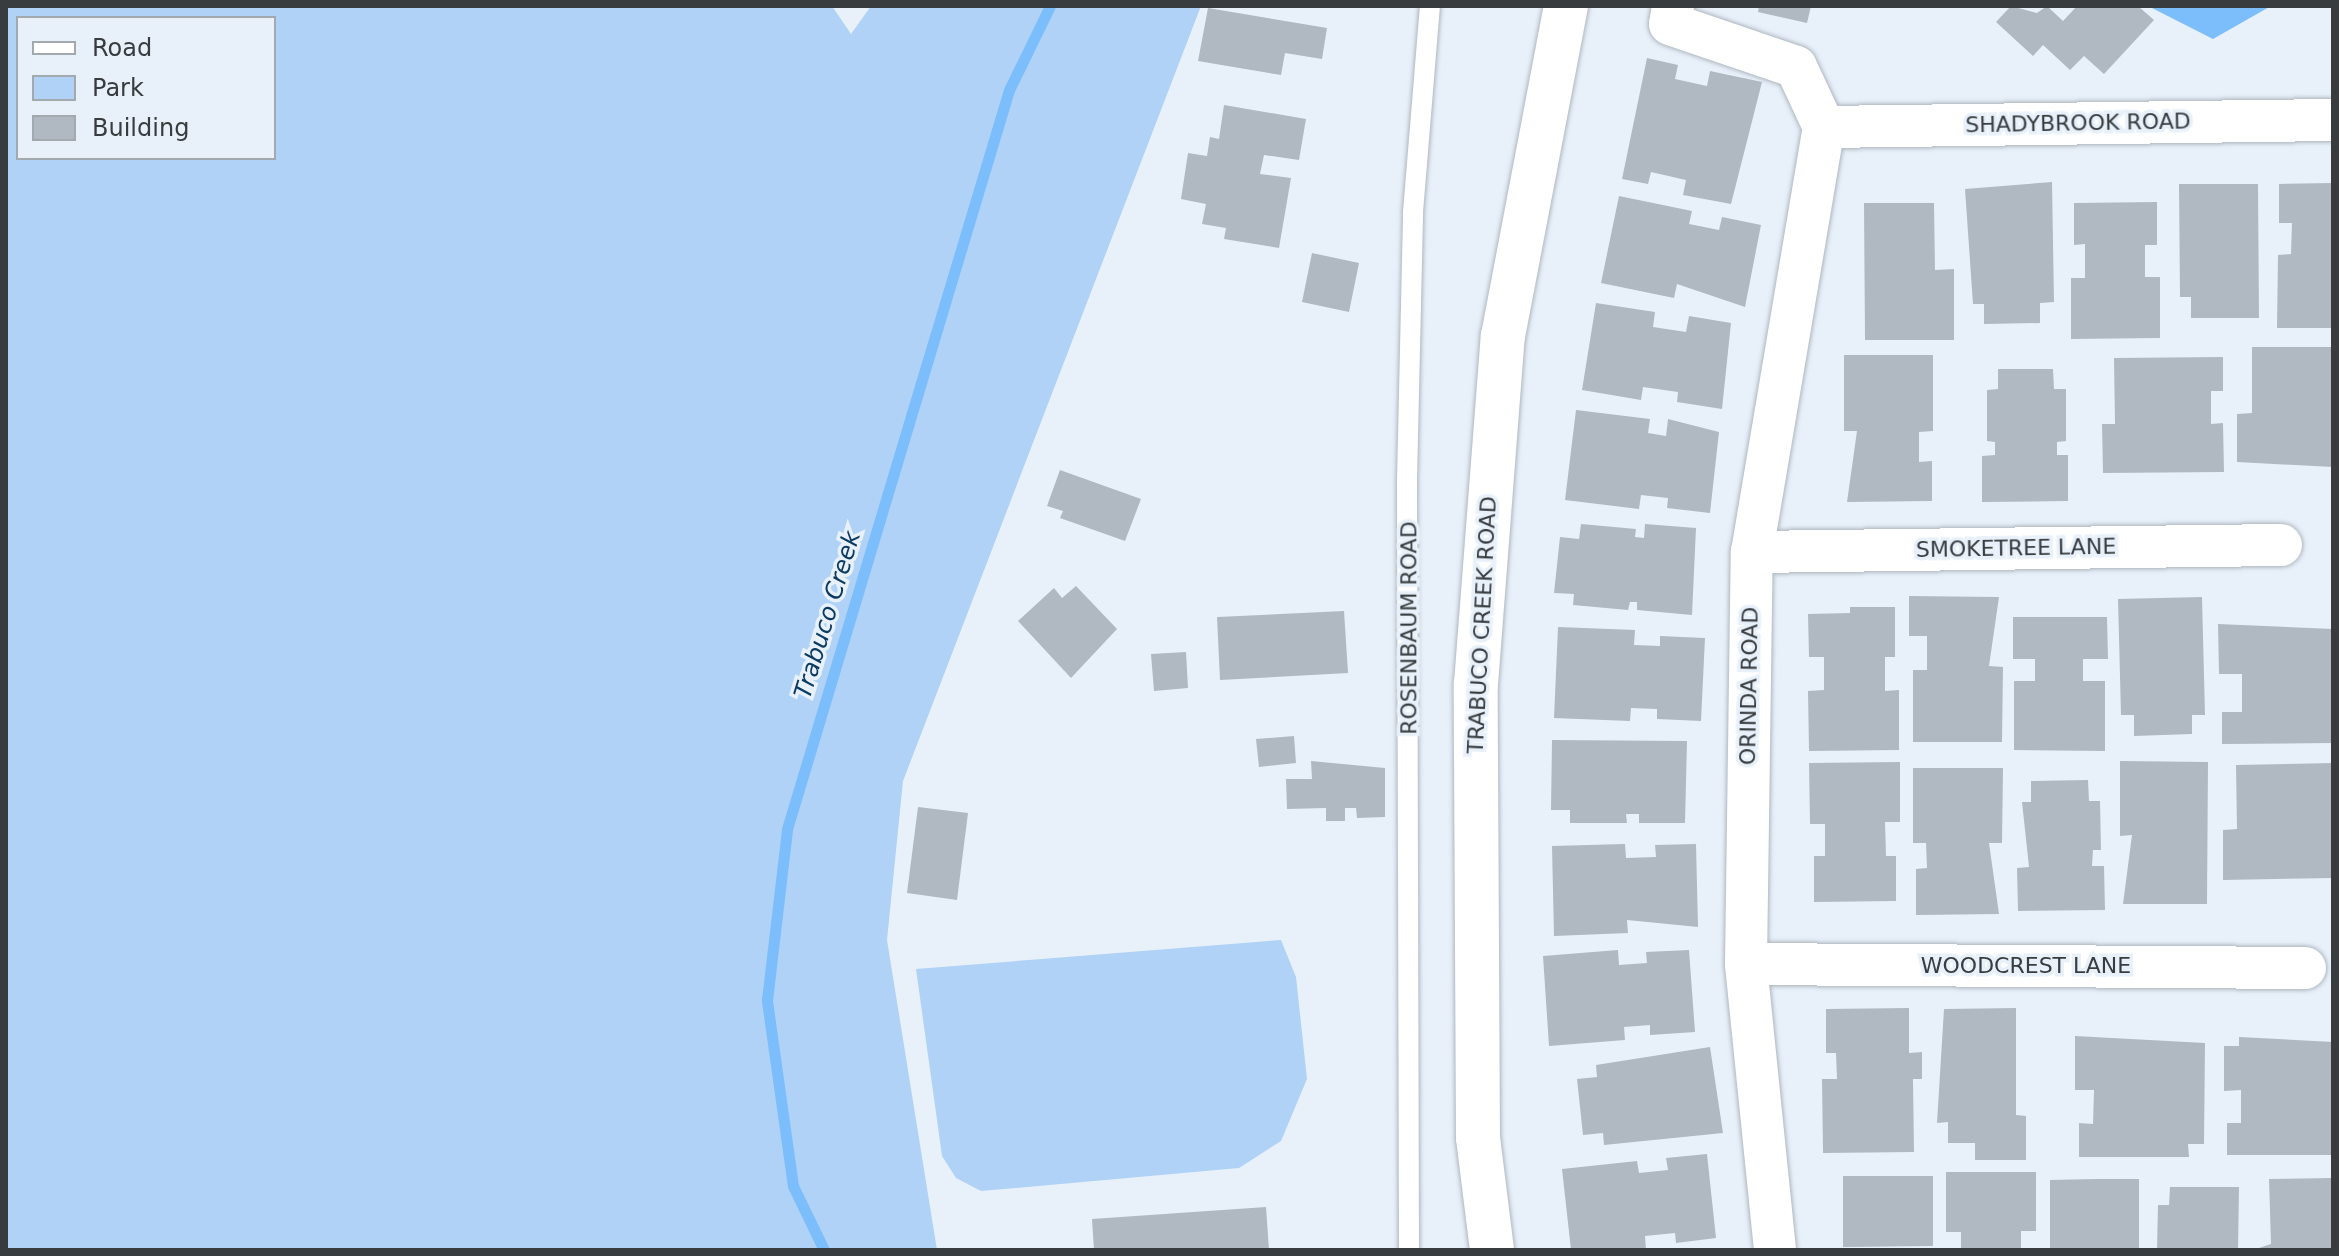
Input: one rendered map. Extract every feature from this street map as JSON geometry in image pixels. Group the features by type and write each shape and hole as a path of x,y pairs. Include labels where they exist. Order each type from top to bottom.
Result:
{"street":[{"name":"TRABUCO CREEK ROAD","path":"1492,1250 1477,1090 1476,684 1503,336 1566,6"},
{"path":"1673,6 1670,24 1796,67 1824,127"},
{"name":"SHADYBROOK ROAD","path":"1824,127 2333,120"},
{"name":"ORINDA ROAD","path":"1775,1250 1746,964 1752,552 1824,127"},
{"name":"SMOKETREE LANE","path":"1752,552 2281,545"},
{"name":"WOODCREST LANE","path":"1746,964 2305,968"}],"lane":[{"name":"ROSENBAUM ROAD","path":"1409,1250 1407,481 1413,212 1430,6"}],"green space":[{"path":"6,6 832,6 851,34 871,6 1201,6 903,781 887,940 937,1250 6,1250"},
{"path":"1281,940 1296,977 1307,1079 1281,1141 1239,1168 981,1191 956,1178 942,1156 916,969"}],"water":[{"path":"2148,6 2271,6 2213,39"}],"building":[{"path":"1759,6 1811,6 1807,23 1758,12"},
{"path":"2011,6 2037,13 2047,6 2063,21 2077,6 2138,6 2154,20 2104,74 2084,56 2070,70 2043,45 2033,56 1996,22"},
{"path":"1208,8 1327,28 1322,59 1285,53 1281,75 1198,61"},
{"path":"1647,58 1678,65 1675,79 1707,86 1710,71 1762,82 1731,204 1683,195 1686,180 1651,172 1648,184 1622,179"},
{"path":"1224,105 1306,119 1299,160 1264,155 1260,174 1291,178 1279,248 1224,239 1226,228 1202,224 1206,204 1181,199 1188,153 1207,156 1210,137 1219,139"},
{"path":"2052,182 2054,302 2040,303 2040,323 1984,324 1984,304 1973,304 1965,189"},
{"path":"2333,183 2333,328 2277,328 2278,255 2291,254 2292,223 2279,223 2279,184"},
{"path":"2179,184 2258,184 2259,318 2191,318 2191,297 2180,297"},
{"path":"1619,196 1692,211 1689,224 1719,230 1722,217 1761,225 1745,307 1677,284 1674,298 1601,283"},
{"path":"2157,202 2157,245 2145,245 2145,277 2160,277 2160,338 2071,339 2071,278 2085,278 2085,244 2074,245 2074,203"},
{"path":"1864,203 1934,203 1935,270 1954,269 1954,340 1865,340"},
{"path":"1312,253 1359,263 1349,312 1302,302"},
{"path":"1596,303 1655,312 1653,327 1686,332 1689,316 1731,323 1722,409 1677,402 1678,392 1643,387 1641,400 1582,390"},
{"path":"2252,347 2333,347 2333,467 2237,462 2237,414 2252,413"},
{"path":"1844,355 1933,355 1933,431 1919,432 1919,462 1932,461 1932,501 1847,502 1857,431 1844,431"},
{"path":"2223,357 2223,391 2211,391 2211,424 2223,423 2224,472 2103,473 2102,424 2115,424 2114,358"},
{"path":"1998,369 2053,369 2054,389 2066,389 2066,441 2057,442 2057,455 2068,455 2068,501 1982,502 1982,456 1995,455 1995,442 1987,441 1987,390 1998,389"},
{"path":"1576,410 1650,419 1648,433 1666,436 1668,419 1719,432 1710,513 1667,508 1668,498 1641,495 1639,509 1565,500"},
{"path":"1060,470 1141,499 1125,541 1060,518 1063,511 1047,506"},
{"path":"1581,524 1636,529 1635,537 1644,538 1645,524 1696,528 1692,615 1637,610 1637,602 1630,602 1628,610 1573,605 1574,594 1554,593 1560,537 1579,539"},
{"path":"1076,586 1117,629 1071,678 1018,621 1054,588 1062,598"},
{"path":"1909,596 1999,597 1989,666 2003,667 2002,742 1913,742 1913,670 1927,670 1927,636 1909,636"},
{"path":"2202,597 2205,715 2192,715 2192,734 2134,736 2134,715 2121,715 2118,599"},
{"path":"1850,607 1895,607 1895,657 1885,657 1885,691 1899,690 1899,750 1809,751 1808,691 1824,690 1824,657 1809,657 1808,614 1850,613"},
{"path":"1344,611 1348,673 1220,680 1217,617"},
{"path":"2013,617 2107,617 2108,659 2083,659 2083,681 2105,681 2105,751 2014,750 2014,681 2035,681 2035,659 2013,659"},
{"path":"2218,624 2333,629 2332,743 2222,744 2222,712 2242,712 2242,674 2219,674"},
{"path":"1558,627 1635,630 1634,645 1660,646 1660,636 1705,638 1701,721 1657,719 1657,709 1631,708 1630,721 1554,718"},
{"path":"1186,652 1188,688 1154,691 1151,654"},
{"path":"1294,736 1296,763 1259,767 1256,739"},
{"path":"1552,740 1687,741 1685,823 1639,823 1639,814 1626,814 1627,823 1570,823 1570,810 1551,810"},
{"path":"1311,761 1385,768 1385,817 1357,818 1356,808 1345,808 1345,821 1326,821 1326,808 1287,809 1286,779 1312,779"},
{"path":"2120,761 2208,762 2207,904 2123,904 2132,835 2120,836"},
{"path":"1900,762 1900,822 1885,822 1886,856 1896,856 1896,901 1814,902 1814,856 1825,856 1825,824 1810,824 1809,763"},
{"path":"2333,763 2333,878 2223,880 2223,830 2237,829 2236,765"},
{"path":"1913,768 2003,768 2002,843 1989,843 1999,914 1916,915 1916,869 1927,868 1926,843 1913,843"},
{"path":"2088,780 2089,801 2100,801 2101,850 2093,850 2092,866 2104,866 2105,910 2018,911 2017,868 2029,867 2022,802 2031,802 2031,781"},
{"path":"918,807 968,813 957,900 907,893"},
{"path":"1625,844 1626,858 1656,857 1655,845 1696,844 1698,927 1627,920 1628,933 1554,936 1552,846"},
{"path":"1618,950 1619,965 1647,963 1646,952 1689,950 1695,1032 1650,1035 1650,1025 1624,1027 1625,1040 1549,1046 1543,956"},
{"path":"1909,1008 1909,1053 1922,1052 1922,1079 1913,1079 1914,1152 1823,1153 1822,1079 1837,1079 1836,1053 1826,1053 1826,1009"},
{"path":"2016,1008 2016,1115 2026,1116 2026,1160 1975,1160 1975,1143 1948,1143 1948,1122 1937,1123 1944,1009"},
{"path":"2075,1036 2205,1043 2204,1144 2188,1144 2189,1157 2079,1157 2079,1123 2093,1124 2094,1090 2075,1090"},
{"path":"2239,1037 2333,1042 2333,1155 2227,1155 2227,1123 2241,1123 2241,1090 2224,1091 2224,1046 2239,1046"},
{"path":"1710,1047 1723,1133 1604,1145 1603,1133 1583,1135 1577,1079 1597,1077 1596,1065"},
{"path":"1707,1154 1716,1238 1676,1243 1675,1233 1645,1236 1646,1250 1571,1250 1562,1169 1637,1161 1639,1173 1668,1170 1666,1158"},
{"path":"1946,1172 2036,1172 2036,1231 2021,1231 2021,1250 1961,1250 1961,1232 1946,1232"},
{"path":"1843,1176 1933,1176 1933,1246 1843,1247"},
{"path":"2333,1178 2333,1250 2253,1250 2271,1244 2269,1179"},
{"path":"2139,1179 2139,1250 2050,1250 2050,1180"},
{"path":"2170,1187 2239,1187 2238,1250 2157,1250 2158,1205 2169,1205"},
{"path":"1266,1207 1269,1250 1094,1250 1092,1219"}],"waterway":[{"name":"Trabuco Creek","path":"824,1250 793,1186 767,1000 787,829 1009,90 1050,6"}]}
